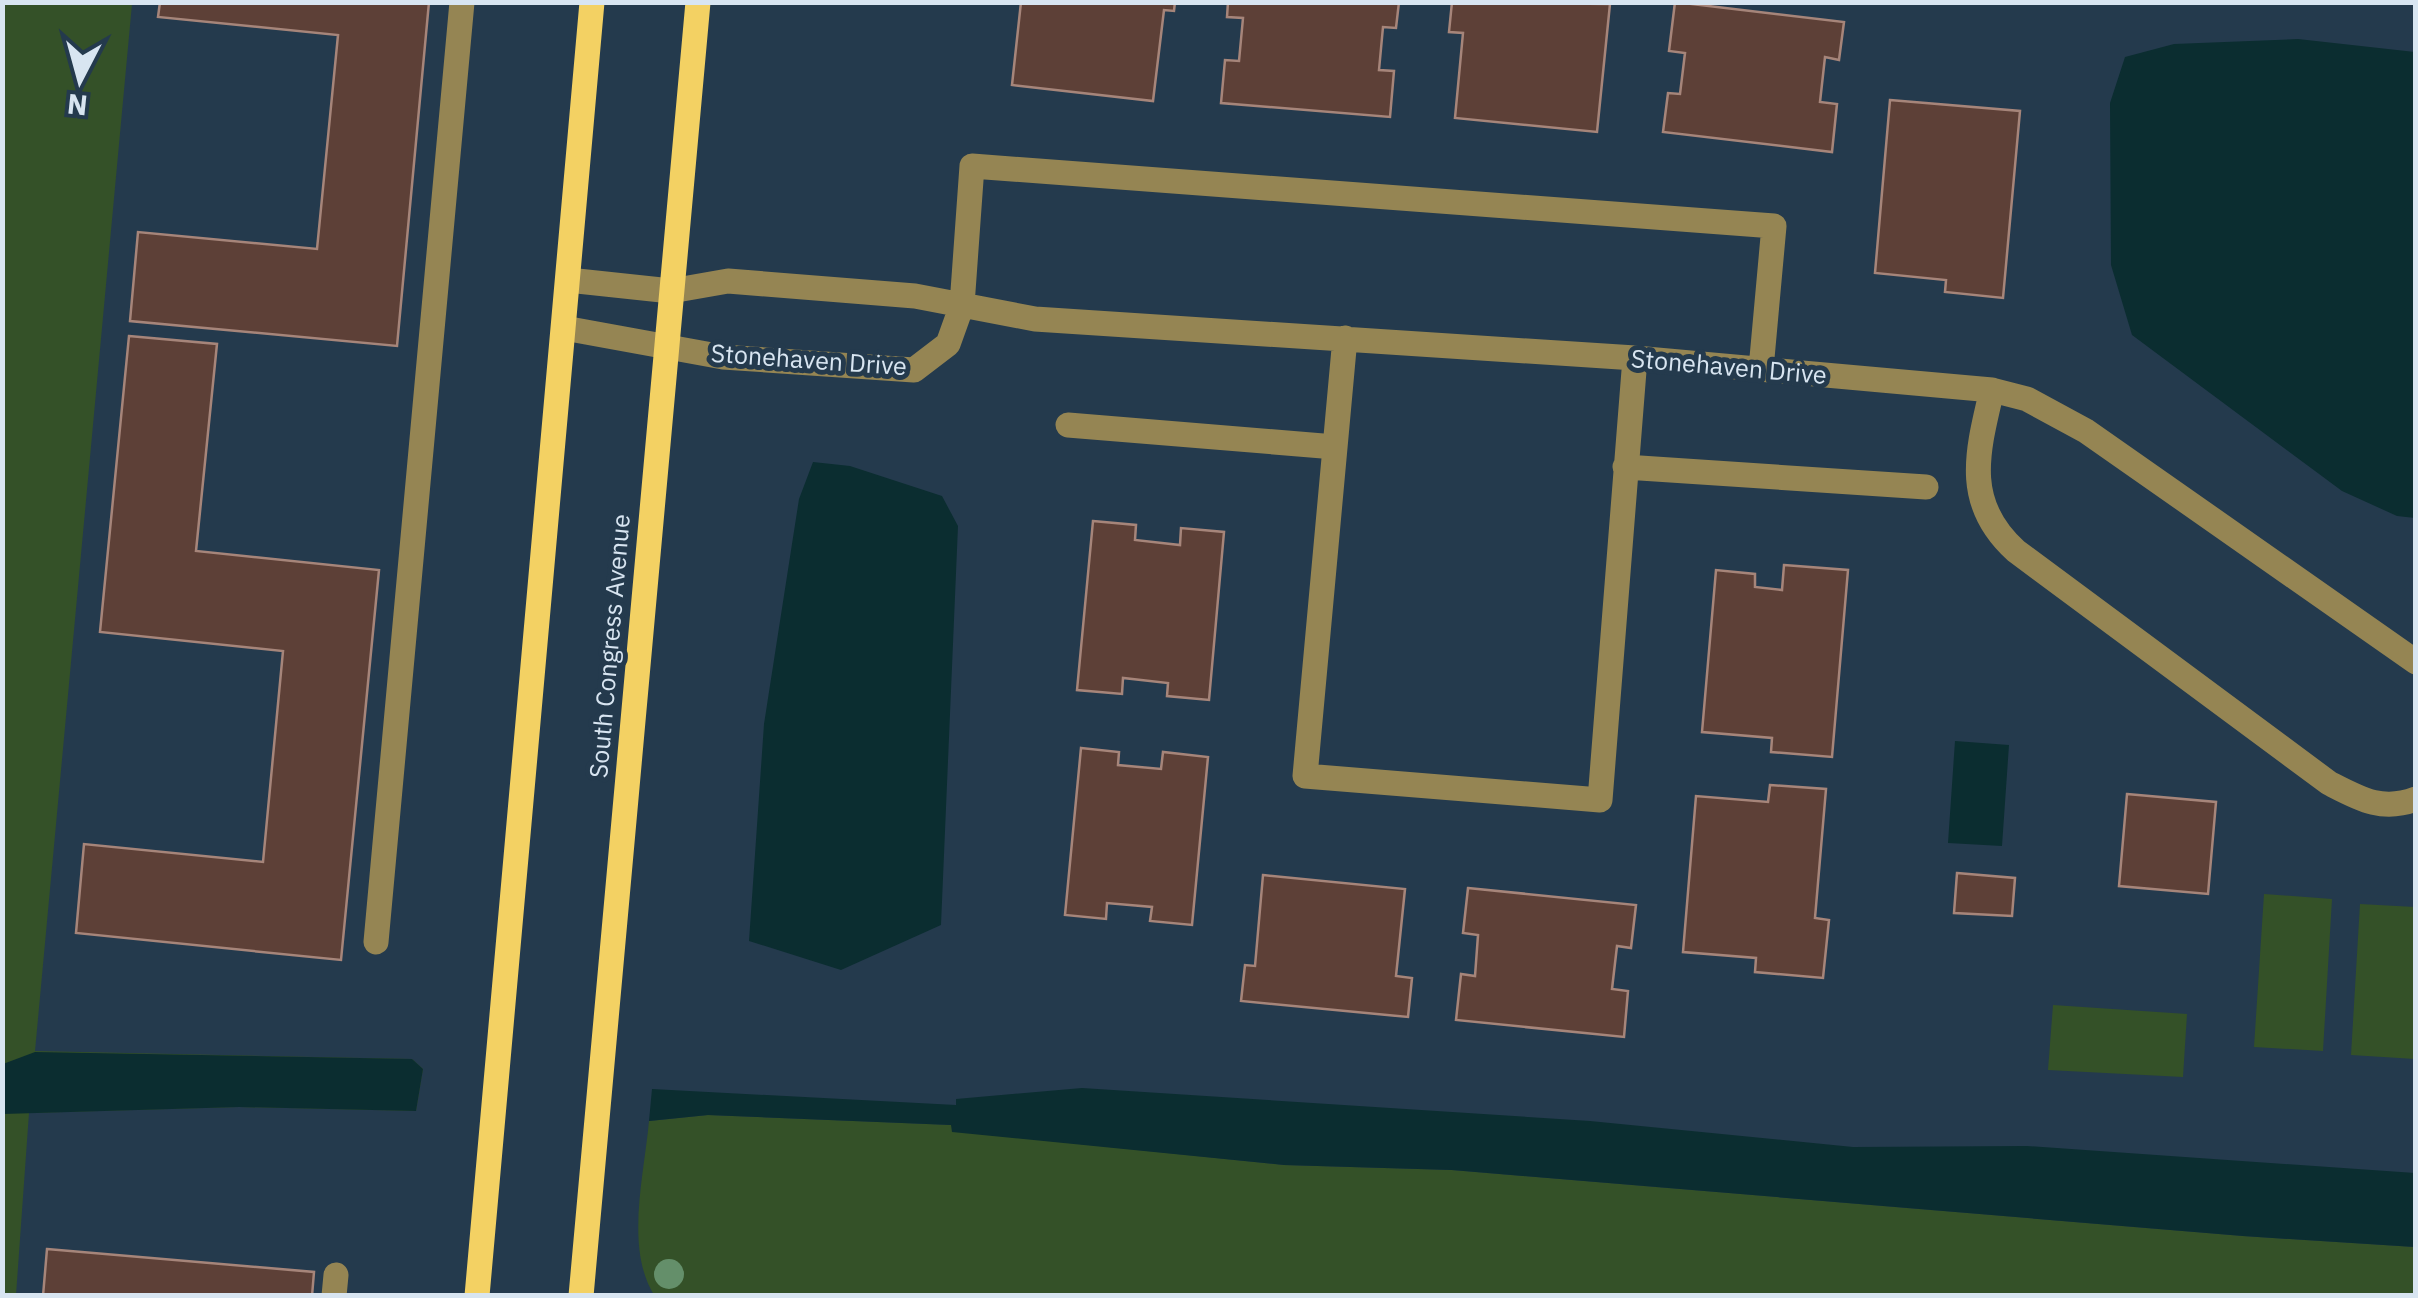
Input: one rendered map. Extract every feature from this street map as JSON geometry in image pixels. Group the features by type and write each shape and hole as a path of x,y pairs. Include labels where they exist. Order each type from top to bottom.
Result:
{"main road":[{"path":"477,1296 592,2"},
{"name":"South Congress Avenue","path":"581,1296 698,2"}],"street":[{"path":"376,942 462,2"},
{"path":"962,305 972,166 1774,226 1762,368"},
{"name":"Stonehaven Drive","path":"568,280 671,292 728,281 915,296 1035,319 1634,358 1992,390 2027,399 2086,431 2416,662"},
{"name":"Stonehaven Drive","path":"564,328 723,357 914,370 948,344 962,305"},
{"path":"1345,338 1305,776 1600,800 1634,358"},
{"path":"1992,390 1980,440 1979,492 1984,512 1996,532 2016,551 2329,783 2367,803 2390,807 2416,800"},
{"path":"1068,425 1335,446"},
{"path":"1625,467 1926,487"}],"green space":[{"path":"3,3 132,4 35,1051 412,1059 423,1069 416,1111 239,1107 29,1113 16,1295 3,1296"},
{"path":"2264,894 2332,899 2323,1051 2254,1047"},
{"path":"2360,904 2415,907 2415,1059 2351,1055"},
{"path":"2053,1005 2187,1014 2183,1077 2048,1070"},
{"path":"708,1115 952,1125 952,1131 1284,1165 1452,1170 2415,1247 2415,1295 654,1295 645,1276 638,1234 649,1121"}],"shaded area":[{"path":"2298,39 2415,52 2415,518 2397,516 2342,491 2132,335 2111,265 2110,103 2125,57 2174,44"},
{"path":"813,462 850,466 942,496 958,526 941,925 841,970 749,941 764,724 799,499"},
{"path":"1955,741 2009,745 2002,846 1948,843"},
{"path":"35,1052 412,1059 423,1069 416,1111 239,1107 3,1114 3,1064"},
{"path":"1082,1088 1590,1121 1853,1147 2027,1146 2415,1173 2415,1247 1452,1170 1284,1165 952,1132 951,1125 708,1115 649,1121 652,1089 956,1105 956,1099"}],"building":[{"path":"160,2 429,2 397,346 130,321 138,232 317,249 338,35 158,17"},
{"path":"1021,2 1175,2 1174,11 1164,10 1153,101 1012,85"},
{"path":"1228,2 1399,2 1396,28 1383,27 1379,70 1394,71 1390,117 1221,103 1225,60 1239,61 1243,18 1227,17"},
{"path":"1452,2 1610,4 1597,132 1455,118 1463,33 1449,32"},
{"path":"1675,2 1844,22 1839,60 1825,57 1820,102 1837,104 1832,152 1663,132 1668,93 1680,94 1685,53 1669,51"},
{"path":"1890,100 2020,111 2003,298 1945,292 1946,280 1875,273"},
{"path":"129,336 217,344 196,551 379,570 341,960 76,933 84,844 263,862 283,651 100,632"},
{"path":"1093,521 1136,525 1135,540 1180,545 1181,528 1224,532 1209,700 1167,696 1168,683 1123,678 1122,694 1077,690"},
{"path":"1784,565 1848,570 1832,757 1771,752 1772,738 1702,732 1716,570 1755,574 1755,587 1782,590"},
{"path":"1081,748 1119,752 1118,765 1161,769 1163,752 1208,757 1192,925 1150,921 1152,907 1107,903 1106,919 1065,915"},
{"path":"1770,785 1826,789 1815,918 1829,920 1823,978 1755,972 1756,958 1683,952 1696,796 1768,802"},
{"path":"2127,794 2216,802 2208,894 2119,886"},
{"path":"1957,873 2015,878 2012,916 1954,913"},
{"path":"1263,875 1405,889 1396,976 1412,978 1408,1017 1241,1001 1245,965 1255,966"},
{"path":"1468,888 1636,905 1631,948 1617,946 1612,989 1628,991 1624,1037 1456,1020 1461,974 1475,976 1478,935 1463,933"},
{"path":"47,1249 314,1272 312,1296 43,1296"}]}
